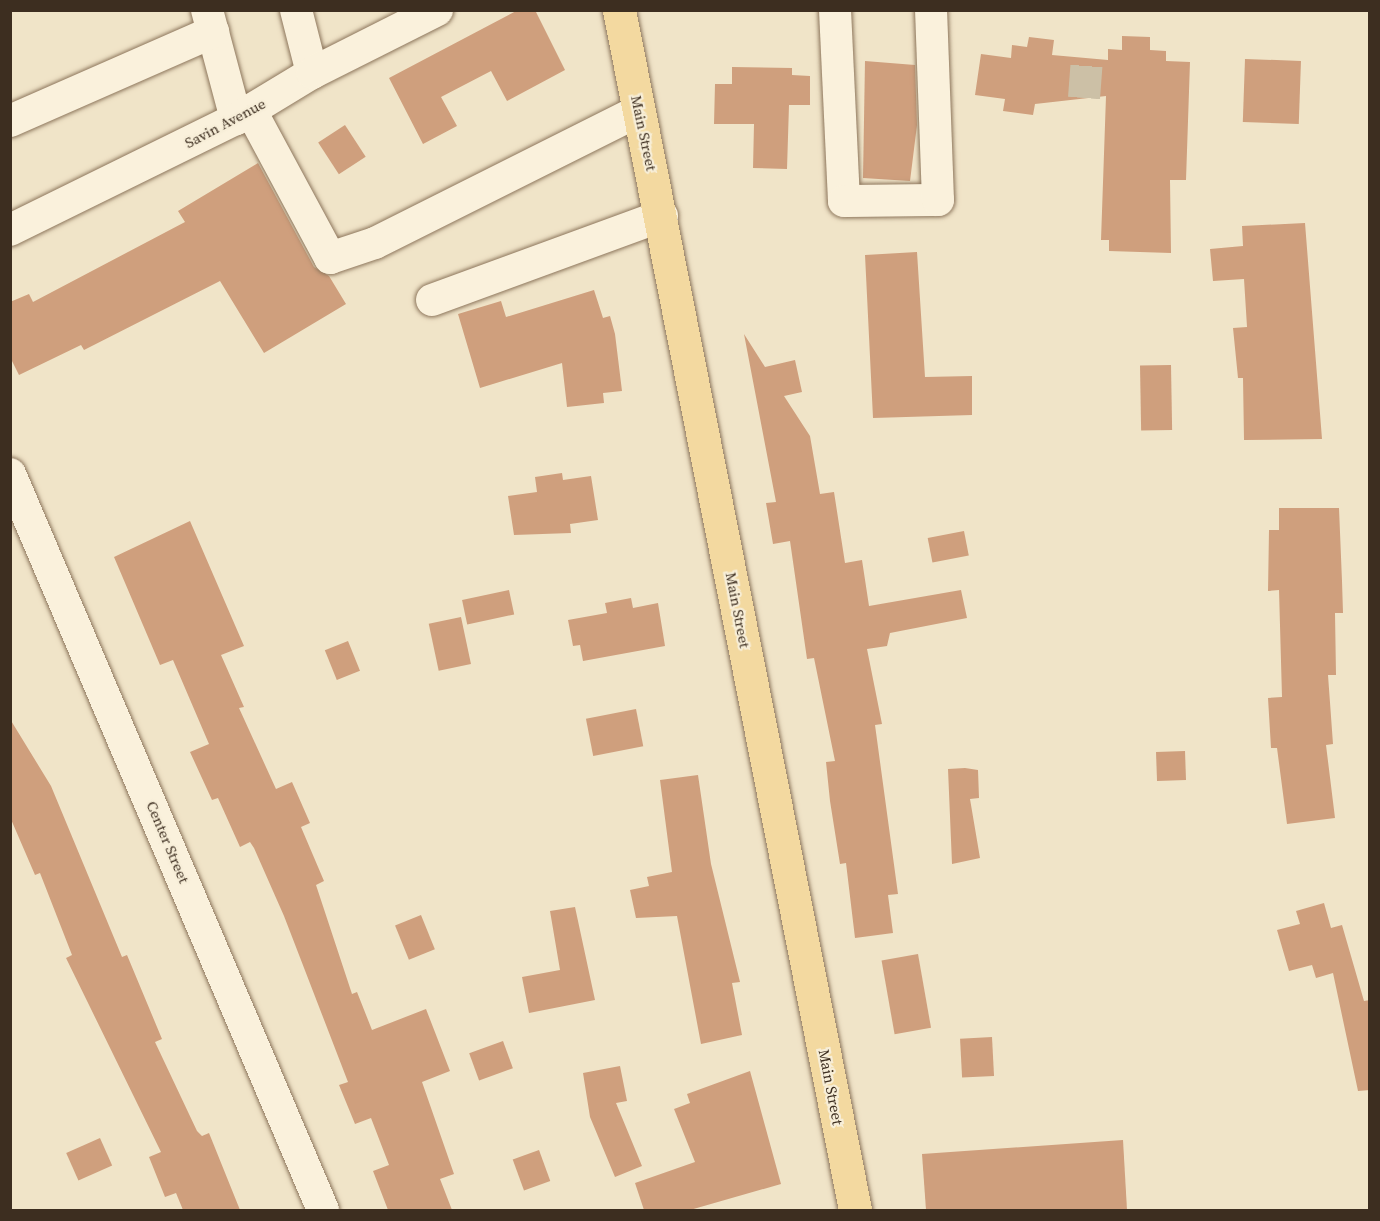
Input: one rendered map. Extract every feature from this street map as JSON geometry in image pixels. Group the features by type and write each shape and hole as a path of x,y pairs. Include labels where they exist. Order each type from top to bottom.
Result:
{"main road":[{"name":"Main Street","path":"619,10 662,216 851,1208"}],"street":[{"path":"296,10 312,73"},
{"name":"Savin Avenue","path":"10,230 244,115 312,73 437,10"},
{"path":"835,10 844,201 938,200 931,10"},
{"path":"10,121 210,21 244,115 330,258 375,243 639,111"},
{"path":"432,300 662,216"},
{"name":"Center Street","path":"10,474 323,1210"}],"building":[{"path":"518,10 535,10 565,70 507,101 491,71 441,97 457,126 423,144 389,78"},
{"path":"1122,36 1150,37 1150,50 1166,51 1166,61 1190,62 1186,180 1170,180 1171,253 1109,251 1109,240 1101,240 1106,96 1035,104 1033,115 1003,111 1005,99 975,95 981,54 1011,58 1012,45 1027,47 1029,37 1054,40 1052,55 1108,60 1108,49 1122,50"},
{"path":"1245,59 1301,61 1299,124 1243,122"},
{"path":"865,61 915,65 917,125 910,181 863,178"},
{"path":"732,67 792,68 792,75 810,76 810,105 789,105 787,169 753,168 754,124 714,124 715,84 732,84"},
{"path":"345,125 366,157 339,174 318,142"},
{"path":"258,163 314,267 329,276 346,304 264,353 220,281 84,350 81,345 19,375 10,357 10,302 29,294 33,302 185,222 178,211"},
{"path":"1305,223 1322,439 1244,440 1243,378 1238,378 1233,328 1247,327 1244,279 1213,281 1210,249 1243,246 1242,226"},
{"path":"917,252 925,377 972,376 972,415 873,418 865,255"},
{"path":"594,290 603,318 610,316 615,334 622,391 603,393 604,403 567,407 562,363 480,388 458,314 501,301 506,317"},
{"path":"744,334 765,367 795,360 802,392 784,396 810,436 820,494 834,492 845,563 862,560 869,606 961,590 967,618 890,633 887,646 867,649 882,724 875,725 898,894 888,895 893,933 855,938 846,863 840,864 830,801 826,762 835,761 814,658 807,659 790,541 773,544 766,503 776,502"},
{"path":"1171,365 1172,430 1141,431 1140,366"},
{"path":"562,473 563,480 591,476 598,520 570,524 571,533 514,535 508,496 537,492 535,477"},
{"path":"1279,508 1339,508 1343,613 1335,613 1336,675 1328,675 1333,744 1326,745 1335,818 1287,824 1277,748 1271,748 1268,698 1282,697 1279,590 1268,591 1269,530 1279,530"},
{"path":"190,521 244,646 221,655 244,707 239,708 276,789 292,782 310,823 301,827 324,881 316,885 352,994 357,992 372,1030 426,1009 450,1071 422,1082 454,1174 440,1179 452,1210 388,1210 373,1171 389,1165 371,1118 355,1124 339,1085 348,1082 284,916 254,848 250,842 240,847 218,798 212,800 190,752 209,744 173,660 160,665 114,557"},
{"path":"964,531 969,556 932,563 928,538"},
{"path":"509,590 514,614 467,624 462,600"},
{"path":"631,598 633,608 658,603 665,646 583,661 580,645 573,646 568,620 607,613 605,603"},
{"path":"461,617 471,664 439,671 429,624"},
{"path":"348,641 360,671 337,680 325,650"},
{"path":"636,709 643,746 593,756 586,719"},
{"path":"10,719 51,786 122,957 127,955 162,1039 155,1042 197,1131 202,1136 209,1133 240,1210 183,1210 176,1193 165,1197 149,1157 161,1152 66,958 72,955 40,873 35,875 10,817"},
{"path":"1185,751 1186,780 1157,781 1156,752"},
{"path":"948,769 978,770 979,798 970,799 980,858 952,864"},
{"path":"698,775 711,864 740,982 732,983 742,1035 701,1044 677,916 636,918 630,890 649,886 647,877 672,872 660,780"},
{"path":"1324,903 1331,928 1342,925 1364,1001 1370,1000 1370,1090 1358,1091 1333,973 1316,978 1312,965 1289,971 1277,930 1300,924 1296,911"},
{"path":"575,907 595,1000 529,1013 522,977 560,970 550,911"},
{"path":"421,915 435,949 409,960 395,925"},
{"path":"918,954 931,1028 895,1034 882,960"},
{"path":"992,1037 994,1076 962,1078 960,1039"},
{"path":"503,1041 513,1068 479,1081 469,1053"},
{"path":"620,1066 627,1101 616,1103 642,1166 615,1177 590,1117 583,1073"},
{"path":"750,1071 781,1184 690,1210 644,1210 635,1183 695,1162 674,1109 690,1103 687,1094"},
{"path":"100,1138 112,1165 78,1180 66,1153"},
{"path":"1123,1140 1127,1210 926,1210 922,1154"},
{"path":"539,1150 550,1181 524,1191 513,1160"}],"tunnel":[{"path":"1084,98 1087,58"}]}
